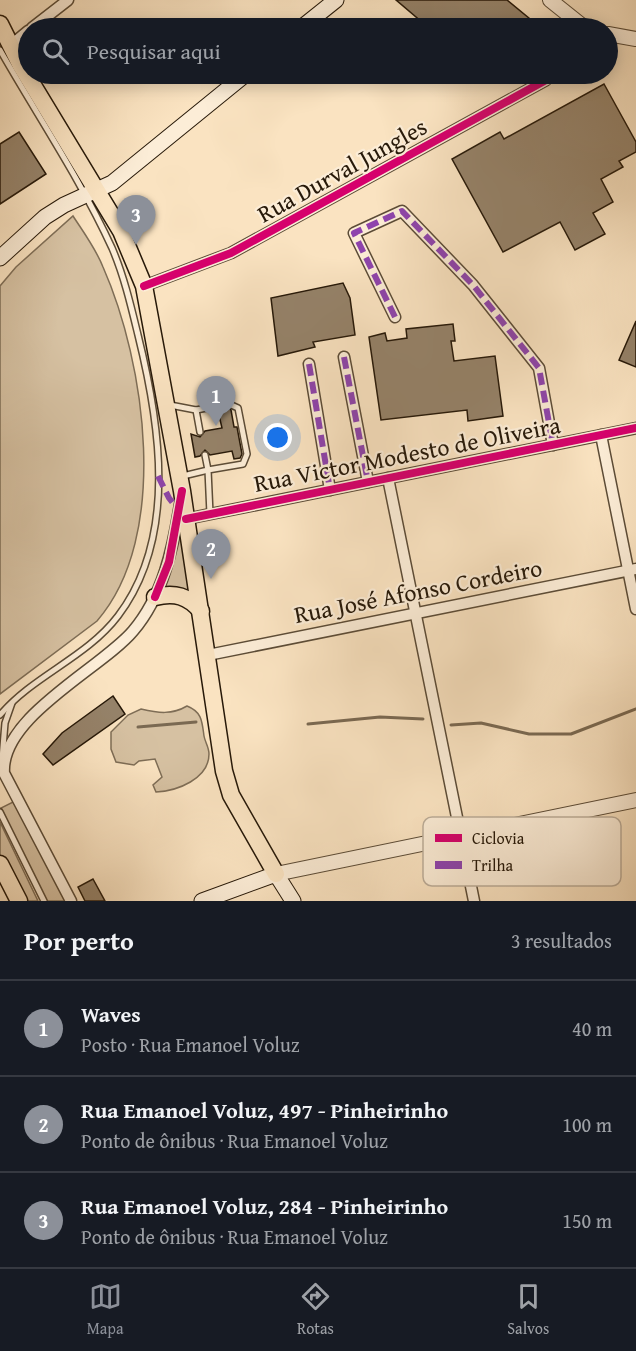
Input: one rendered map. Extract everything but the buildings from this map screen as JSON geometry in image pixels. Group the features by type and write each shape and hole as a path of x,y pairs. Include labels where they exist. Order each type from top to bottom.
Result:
{"main road":[{"path":"314,18 336,0"},
{"path":"0,24 5,48 18,70"},
{"path":"26,84 91,193 121,231 144,286 186,519 226,779 231,795 293,901"},
{"path":"0,258 45,217 112,183 234,84"},
{"path":"155,597 168,594 181,596 193,602 201,611"},
{"path":"0,864 19,901"},
{"path":"202,901 276,874"}],"street":[{"path":"45,18 68,0"},
{"path":"550,0 572,18"},
{"path":"618,36 636,39"},
{"path":"5,48 18,38"},
{"name":"Rua Durval Jungles","path":"144,286 231,253 539,84"},
{"path":"395,317 354,233 402,211 473,285 539,368 553,445"},
{"path":"344,357 368,482"},
{"path":"309,364 330,490"},
{"name":"Rua Victor Modesto de Oliveira","path":"186,519 636,428"},
{"path":"601,435 632,570 636,609"},
{"path":"388,478 457,817"},
{"path":"70,901 4,773 2,759 14,730 27,714 117,648 134,630 155,597 169,562 180,484"},
{"name":"Rua José Afonso Cordeiro","path":"208,655 632,570"},
{"path":"553,817 636,800"},
{"path":"276,874 423,844"},
{"path":"471,886 474,901"}],"lane":[{"path":"0,715 14,699 94,642 118,615 135,585 148,552 156,513 158,449 152,391 128,294 91,193"},
{"path":"165,404 196,410 218,406"},
{"path":"180,484 208,470 243,464 246,460 247,454 238,408 229,404"},
{"path":"196,410 200,432"},
{"path":"205,455 210,514"},
{"path":"2,759 5,723 14,699"},
{"path":"0,813 44,901"}],"shaded area":[{"path":"73,216 103,267 118,306 130,350 139,398 144,448 142,497 135,543 120,585 97,621 0,694 0,286 16,267"},
{"path":"179,532 185,532 197,601 162,591"},
{"path":"187,706 196,711 203,726 209,751 208,763 198,777 190,782 173,789 156,792 153,785 162,777 155,759 139,761 134,765 116,762 111,749 111,732 128,715 141,709 165,712 176,711"},
{"path":"19,799 68,901 46,901 1,808"},
{"path":"0,822 38,901 23,901 0,857"}],"waterway":[{"path":"451,725 481,723 529,734 571,734 636,709"},
{"path":"308,724 380,717 423,719"},
{"path":"138,727 196,722"}],"marked path":[{"path":"395,317 354,233 402,211 473,285 539,368 553,445"},
{"path":"344,357 368,482"},
{"path":"309,364 330,490"},
{"path":"158,476 169,498 180,512"}],"cycle path":[{"path":"144,286 231,253 539,84"},
{"path":"186,519 636,428"},
{"path":"155,597 169,562 182,491"}],"place":[{"name":"Rua Emanoel Voluz, 284 - Pinheirinho","path":"136,245"},
{"name":"Waves","path":"216,426"},
{"name":"Rua Emanoel Voluz, 497 - Pinheirinho","path":"211,579"}]}
